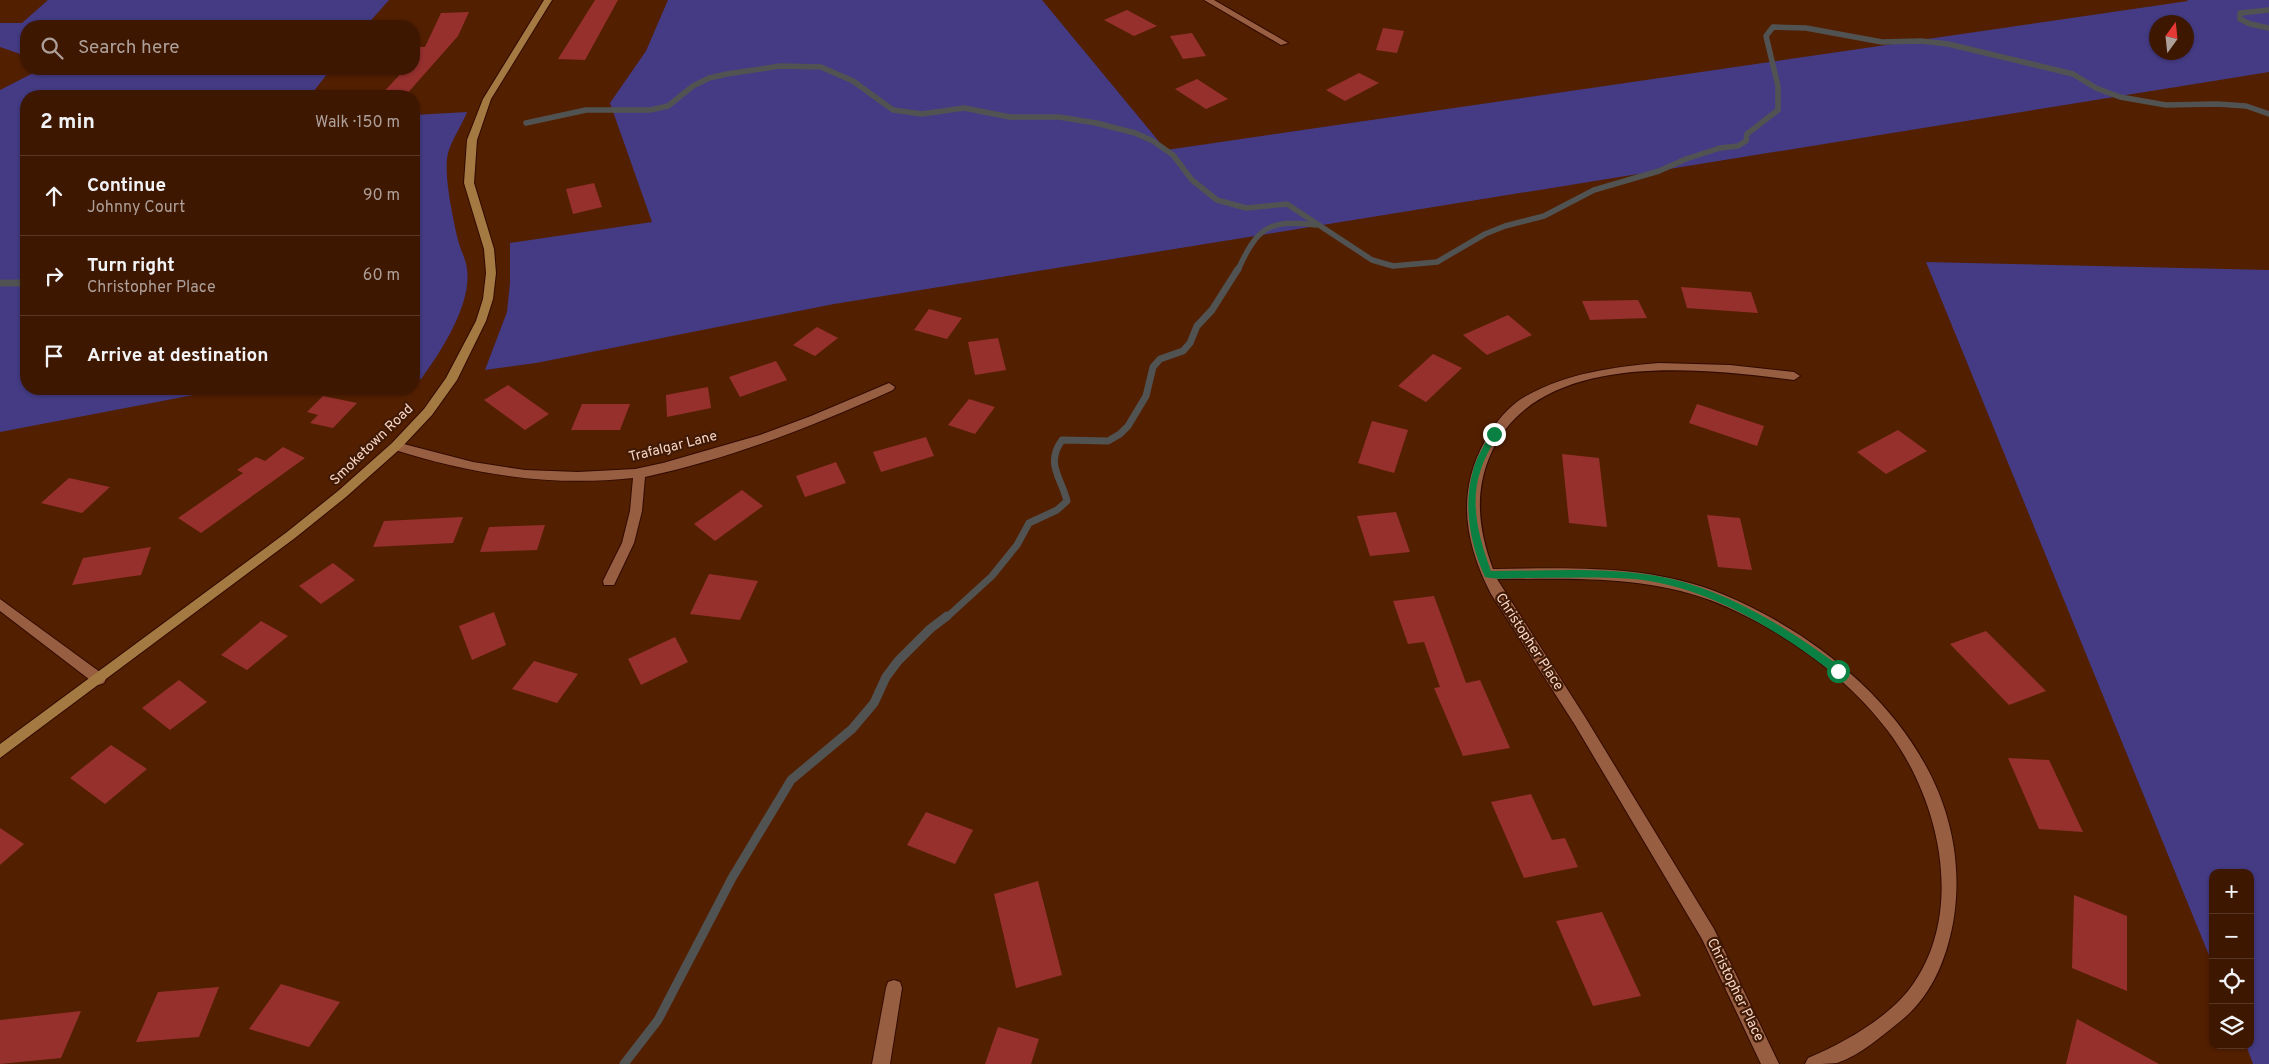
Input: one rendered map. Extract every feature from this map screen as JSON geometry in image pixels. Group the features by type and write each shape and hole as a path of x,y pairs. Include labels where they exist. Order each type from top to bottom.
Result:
{"main road":[{"name":"Smoketown Road","path":"0,752 291,536 396,446 428,412 451,380 481,321 488,299 491,273 489,249 469,183 472,140 487,99 548,0"}],"street":[{"path":"1208,0 1284,43"},
{"name":"Christopher Place","path":"1770,1064 1708,934 1580,721 1496,590 1478,546 1472,513 1472,493 1477,468 1494,434 1510,415 1530,399 1553,386 1580,377 1658,368 1705,368 1794,376"},
{"name":"Trafalgar Lane","path":"396,446 445,462 518,474 587,476 639,473 709,455 776,434 840,410 889,387"},
{"path":"609,581 628,543 636,511 639,473"},
{"path":"1488,574 1618,574 1653,579 1716,598 1762,620 1816,654 1873,703 1896,732 1915,762 1934,802 1947,843 1950,868 1948,910 1939,950 1925,980 1910,1001 1868,1037 1814,1064"},
{"path":"0,604 99,679"},
{"path":"881,1064 894,988"}],"shaded area":[{"path":"48,0 389,0 371,20 25,20"},
{"path":"668,0 1042,0 1166,150 2187,0 2269,0 2269,72 834,304 536,363 485,370 507,312 510,283 510,243 652,222 610,103 646,51"},
{"path":"0,23 20,23 20,54 0,47"},
{"path":"29,75 326,75 315,90 20,90 20,395 194,395 0,432 0,90"},
{"path":"467,112 448,153 447,162 451,209 467,269 465,297 446,342 420,379 420,115"},
{"path":"1926,262 2269,270 2269,1064 2253,1064 2247,1049 2254,1049 2254,869 2209,869 2209,955"}],"building":[{"path":"595,0 618,0 585,60 558,59"},
{"path":"1127,10 1157,26 1134,36 1104,20"},
{"path":"469,12 458,36 410,90 386,90 399,75 420,75 420,47 425,47 441,13"},
{"path":"1383,28 1404,31 1397,53 1376,50"},
{"path":"1192,33 1206,56 1183,59 1170,36"},
{"path":"1359,73 1379,83 1345,101 1326,90"},
{"path":"1197,79 1228,99 1206,109 1175,89"},
{"path":"594,183 602,207 573,214 566,189"},
{"path":"1681,287 1751,292 1758,313 1687,308"},
{"path":"1638,300 1647,318 1590,320 1582,301"},
{"path":"929,309 962,318 947,339 914,330"},
{"path":"1508,315 1532,335 1487,355 1463,335"},
{"path":"817,327 838,338 815,356 793,345"},
{"path":"998,338 1006,370 975,375 968,342"},
{"path":"1433,354 1462,368 1426,402 1398,386"},
{"path":"776,361 787,380 740,397 729,377"},
{"path":"508,385 549,414 525,430 484,400"},
{"path":"708,387 711,408 667,417 666,395"},
{"path":"323,396 357,403 333,428 310,423 318,415 307,412"},
{"path":"969,399 995,407 975,434 948,425"},
{"path":"582,404 630,404 620,430 571,430"},
{"path":"1697,404 1764,426 1757,446 1689,423"},
{"path":"1372,421 1408,430 1394,473 1358,463"},
{"path":"1898,430 1927,451 1886,474 1857,452"},
{"path":"926,437 934,456 881,472 873,452"},
{"path":"283,447 305,458 201,533 178,518 243,473 237,470 256,457 265,461"},
{"path":"1562,454 1599,458 1607,527 1569,523"},
{"path":"836,462 846,483 805,497 796,476"},
{"path":"69,478 110,487 82,513 41,503"},
{"path":"742,490 763,506 715,541 694,524"},
{"path":"1396,512 1410,552 1370,556 1357,516"},
{"path":"1707,515 1740,518 1752,570 1718,567"},
{"path":"463,517 453,543 373,547 384,521"},
{"path":"545,525 537,550 480,552 489,527"},
{"path":"151,547 141,575 72,585 83,558"},
{"path":"333,563 355,580 321,604 299,586"},
{"path":"709,574 758,581 740,620 690,614"},
{"path":"1434,596 1466,683 1480,680 1510,748 1463,756 1434,688 1440,687 1424,642 1408,644 1393,601"},
{"path":"494,612 506,645 472,660 459,626"},
{"path":"261,621 288,636 247,670 221,655"},
{"path":"1986,631 2046,691 2009,705 1950,644"},
{"path":"675,637 688,662 641,685 628,659"},
{"path":"534,661 578,674 557,703 512,689"},
{"path":"179,680 207,702 170,730 142,708"},
{"path":"111,745 147,769 105,804 70,778"},
{"path":"2008,758 2049,760 2083,832 2039,829"},
{"path":"1531,794 1552,840 1565,838 1578,867 1524,878 1491,802"},
{"path":"926,812 973,830 955,864 907,845"},
{"path":"0,828 24,844 0,865"},
{"path":"1038,881 1062,975 1016,988 994,894"},
{"path":"2074,895 2127,916 2127,991 2072,968"},
{"path":"1602,912 1641,996 1593,1006 1556,921"},
{"path":"281,984 340,1002 309,1047 249,1029"},
{"path":"219,987 199,1037 136,1042 158,992"},
{"path":"81,1011 61,1058 0,1064 0,1020"},
{"path":"2077,1019 2159,1064 2066,1064"},
{"path":"998,1027 1039,1039 1031,1064 985,1064"}],"waterway":[{"path":"2269,10 2240,13 2240,19 2250,24 2269,28"},
{"path":"526,123 586,110 650,110 668,106 693,86 709,78 727,74 780,66 821,67 853,81 893,110 922,114 964,108 1010,117 1059,117 1096,123 1135,133 1153,141 1173,155 1192,180 1217,200 1246,208 1287,204 1372,260 1393,266 1437,262 1485,234 1505,226 1544,216 1594,190 1659,171 1686,159 1720,148 1738,146 1746,141 1747,134 1778,110 1778,86 1766,36 1773,27 1806,28 1882,42 1921,41 1948,44 2073,74 2096,88 2120,97 2166,105 2217,104 2246,106 2269,114"},
{"path":"1238,270 1251,244 1266,230 1286,224 1316,225"},
{"path":"946,618 992,576 1017,545 1029,523 1057,510 1067,501 1055,464 1057,449 1062,440 1108,441 1120,434 1128,426 1146,396 1153,367 1160,359 1183,351 1190,343 1197,326 1212,310 1238,269"},
{"path":"0,283 20,283"},
{"path":"624,1064 658,1020 732,878 791,780 852,729 874,703 886,677 898,661 930,629 947,616"}],"route":[{"path":"1494,434 1477,468 1472,493 1472,513 1478,546 1488,574 1618,574 1653,579 1688,588 1716,598 1762,620 1801,643 1838,671"}]}
